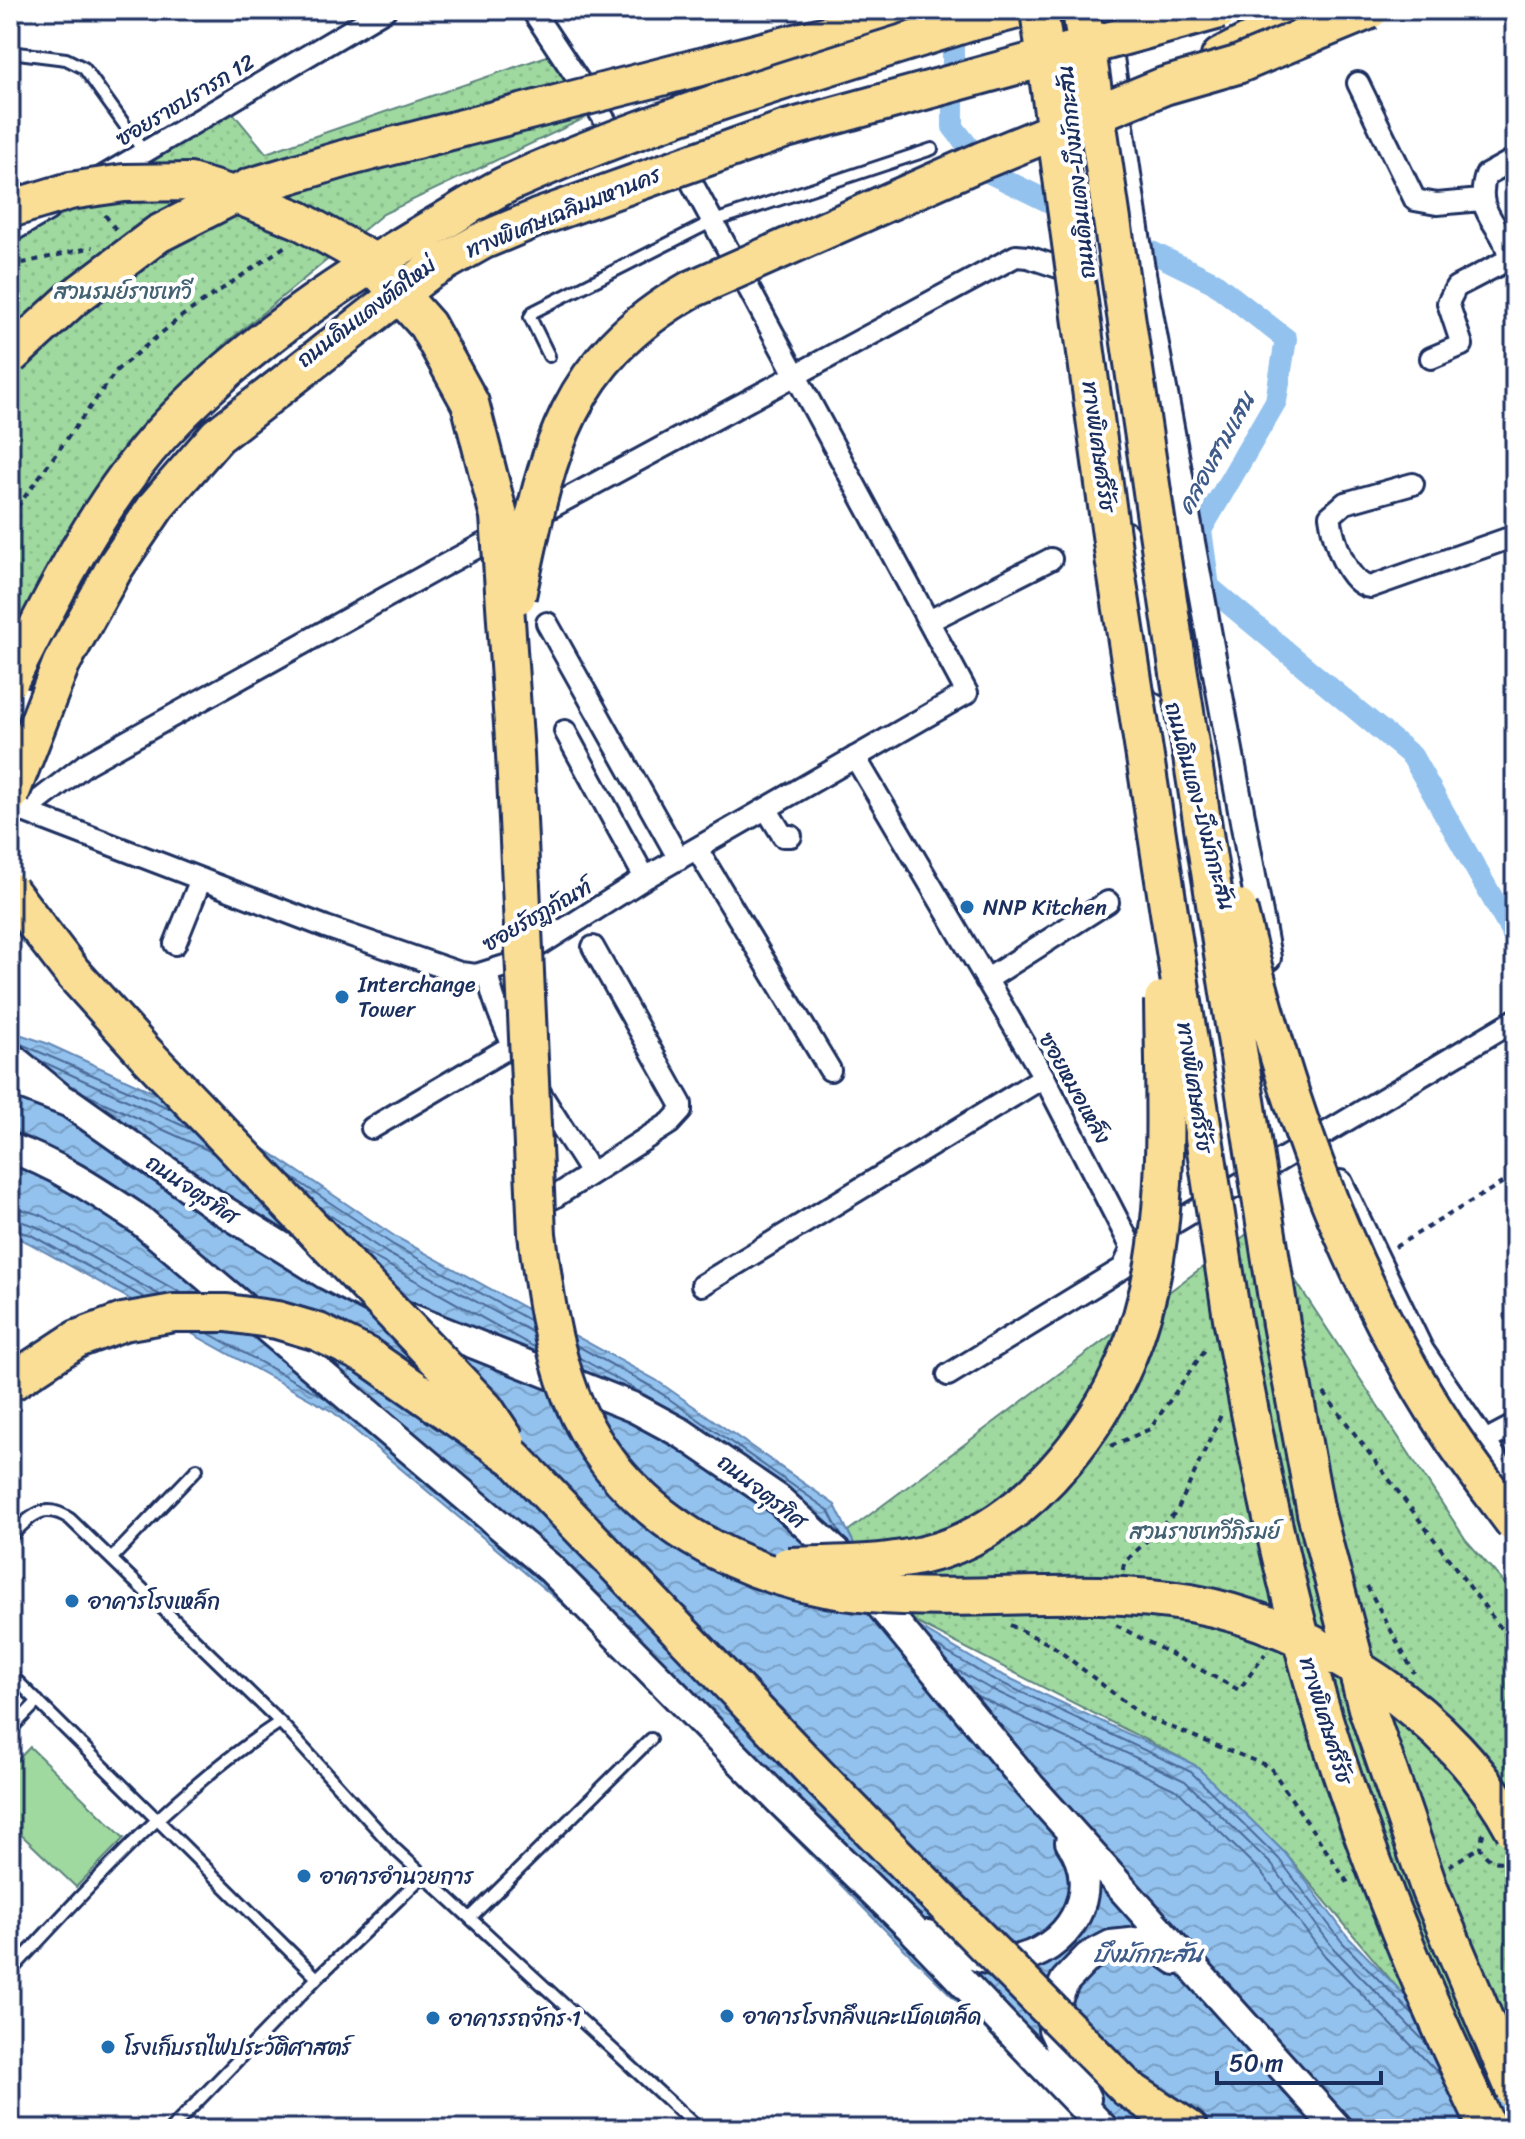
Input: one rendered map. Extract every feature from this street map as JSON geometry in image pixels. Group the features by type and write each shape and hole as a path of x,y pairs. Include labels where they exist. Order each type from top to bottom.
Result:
{"highway":[{"name":"ทางพิเศษเฉลิมมหานคร","path":"10,680 45,612 133,469 163,433 286,322 397,248 513,181 634,133 1017,10"},
{"name":"ทางพิเศษศรีรัช","path":"1039,10 1161,869 1232,1318 1254,1437 1299,1629 1324,1720 1370,1854 1426,1996 1488,2129"},
{"name":"ทางพิเศษศรีรัช","path":"1081,10 1177,661 1281,1324 1316,1513 1367,1708 1430,1891 1515,2091"},
{"name":"ทางพิเศษเฉลิมมหานคร","path":"13,806 61,664 115,567 191,462 217,436 310,360 429,271 482,241 537,218 773,133 1221,10"},
{"path":"508,637 548,457 579,391 600,360 624,335 658,308 690,290 981,161 1164,86 1311,10"},
{"path":"1164,86 1237,65 1370,10"},
{"path":"10,356 72,299 158,234 250,187 350,157 834,33 900,22 965,27"},
{"path":"10,209 70,191 124,183 190,182 247,199 299,220 367,258 427,325 470,403 499,516 508,637 537,1234 554,1344 572,1398 586,1426 629,1487 656,1512 710,1551 808,1587 872,1595 1138,1597 1190,1603 1252,1620 1330,1654 1433,1728 1497,1797 1512,1846"},
{"path":"1177,661 1274,1043 1328,1202 1400,1352 1447,1431 1515,1524"},
{"path":"751,1568 854,1564 911,1558 956,1544 1024,1503 1052,1475 1103,1411 1137,1338 1160,1233 1165,1157 1161,869"},
{"path":"10,891 63,961 146,1054 485,1409 502,1430 514,1458"},
{"path":"10,1383 77,1339 123,1322 174,1313 227,1313 277,1320 318,1332 367,1356 514,1458 818,1776 1127,2088 1163,2129"},
{"path":"1127,2088 1189,2129"}],"main road":[{"name":"ถนนจตุรทิศ","path":"10,1080 70,1103 216,1206 327,1275 402,1315 635,1408 740,1471 840,1556 1030,1786 1338,2129"},
{"path":"10,1148 36,1157 84,1183 140,1220 550,1568 779,1800 911,1928 1101,2125"},
{"path":"911,1928 952,1947 1009,1961 1048,1946 1076,1921 1086,1892 1081,1858 1030,1786"},
{"path":"1101,2125 1053,2029 1054,2006 1065,1981 1088,1957 1111,1945 1149,1941 1175,1958 1242,2020"}],"street":[{"name":"ซอยราชปรารภ 12","path":"10,232 385,10"},
{"path":"532,10 612,131"},
{"name":"ถนนดินแดงตัดใหม่","path":"10,669 33,621 93,520 146,443 196,392 278,321 446,206 532,162 784,71 1039,10"},
{"name":"ถนนดินแดง-บึงมักกะสัน","path":"1058,10 1087,277 1125,535 1297,1154 1392,1360 1515,1546"},
{"name":"ถนนดินแดง-บึงมักกะสัน","path":"1104,10 1141,263 1266,949 1319,1140 1421,1351 1515,1489"},
{"name":"ถนนดินแดงตัดใหม่","path":"13,806 69,671 147,535 207,454 306,354 411,273 470,239 591,186 677,155 809,113 1063,52 1221,10"},
{"path":"1358,83 1415,200 1437,204 1481,200"},
{"path":"677,155 929,621 1051,559"},
{"path":"1431,358 1462,345 1448,303 1456,287 1508,260 1508,248 1481,200 1486,175 1515,159"},
{"path":"13,806 437,569 1016,256 1028,257 1087,277"},
{"path":"1413,484 1345,503 1330,516 1351,577 1360,586 1370,587 1515,536"},
{"name":"ซอยรัชฎภัณฑ์","path":"13,806 201,879 460,973 487,972 508,965 645,878 967,693 929,621"},
{"path":"547,623 679,859"},
{"path":"565,731 645,878"},
{"name":"ซอยหมอเหล็ง","path":"855,757 1044,1077 1132,1248"},
{"path":"767,810 783,836 791,836"},
{"path":"697,849 830,1070"},
{"path":"175,944 201,879"},
{"path":"986,980 1108,902"},
{"path":"553,1198 670,1123 681,1111 681,1104 593,947"},
{"path":"487,972 495,1007 513,1045 591,1173"},
{"path":"948,1375 1123,1268 1132,1248 1140,1250 1515,1020"},
{"path":"372,1128 513,1045"},
{"path":"10,1054 70,1103"},
{"path":"702,1285 1044,1077"},
{"path":"1481,1443 1515,1425"}],"lane":[{"path":"10,52 66,59 84,68 144,152"},
{"path":"549,356 530,317 533,312 711,222 932,149"},
{"path":"112,1558 197,1469"},
{"path":"10,1537 34,1512 59,1512 112,1558 280,1722 396,1850 699,2129"},
{"path":"10,1674 317,1978"},
{"path":"10,1730 38,1701"},
{"path":"10,1972 156,1820 224,1761 280,1722"},
{"path":"470,1918 651,1739"},
{"path":"171,2129 317,1978 424,1875"}],"path":[{"path":"10,517 117,370 182,316 290,242"},
{"path":"10,266 105,244"},
{"path":"1376,1259 1515,1175"},
{"path":"1109,1446 1150,1429 1201,1352 1213,1343"},
{"path":"1315,1382 1515,1647"},
{"path":"1006,1620 1013,1629 1053,1646 1141,1715 1224,1746"},
{"path":"1512,1846 1515,1874"}],"green space":[{"name":"สวนรมย์ราชเทวี","path":"553,54 600,111 383,214 226,343 117,467 39,581 10,643 10,221 233,113 266,153"},
{"name":"สวนราชเทวีภิรมย์","path":"1259,1225 1466,1540 1515,1595 1515,2129 1285,1853 1195,1765 884,1606 848,1531"},
{"path":"30,1747 124,1838 76,1887 10,1824 10,1768"}],"water":[{"name":"บึงมักกะสัน","path":"10,1031 46,1043 236,1130 396,1237 656,1380 835,1505 884,1606 994,1671 1195,1765 1285,1853 1348,1937 1515,2109 1515,2129 1087,2129 891,1936 573,1613 333,1412 10,1235"}],"waterway":[{"name":"คลองสามเสน","path":"953,19 953,127 988,172 1213,282 1286,339 1276,401 1201,530 1209,587 1412,756 1515,938"}],"place":[{"name":"NNP Kitchen","path":"967,907"},
{"name":"Interchange Tower","path":"342,997"},
{"name":"อาคารโรงเหล็ก","path":"72,1601"},
{"name":"อาคารอำนวยการ","path":"304,1876"},
{"name":"อาคารโรงกลึงและเบ็ดเตล็ด","path":"727,2016"},
{"name":"อาคารรถจักร 1","path":"433,2018"},
{"name":"โรงเก็บรถไฟประวัติศาสตร์","path":"108,2047"}]}
